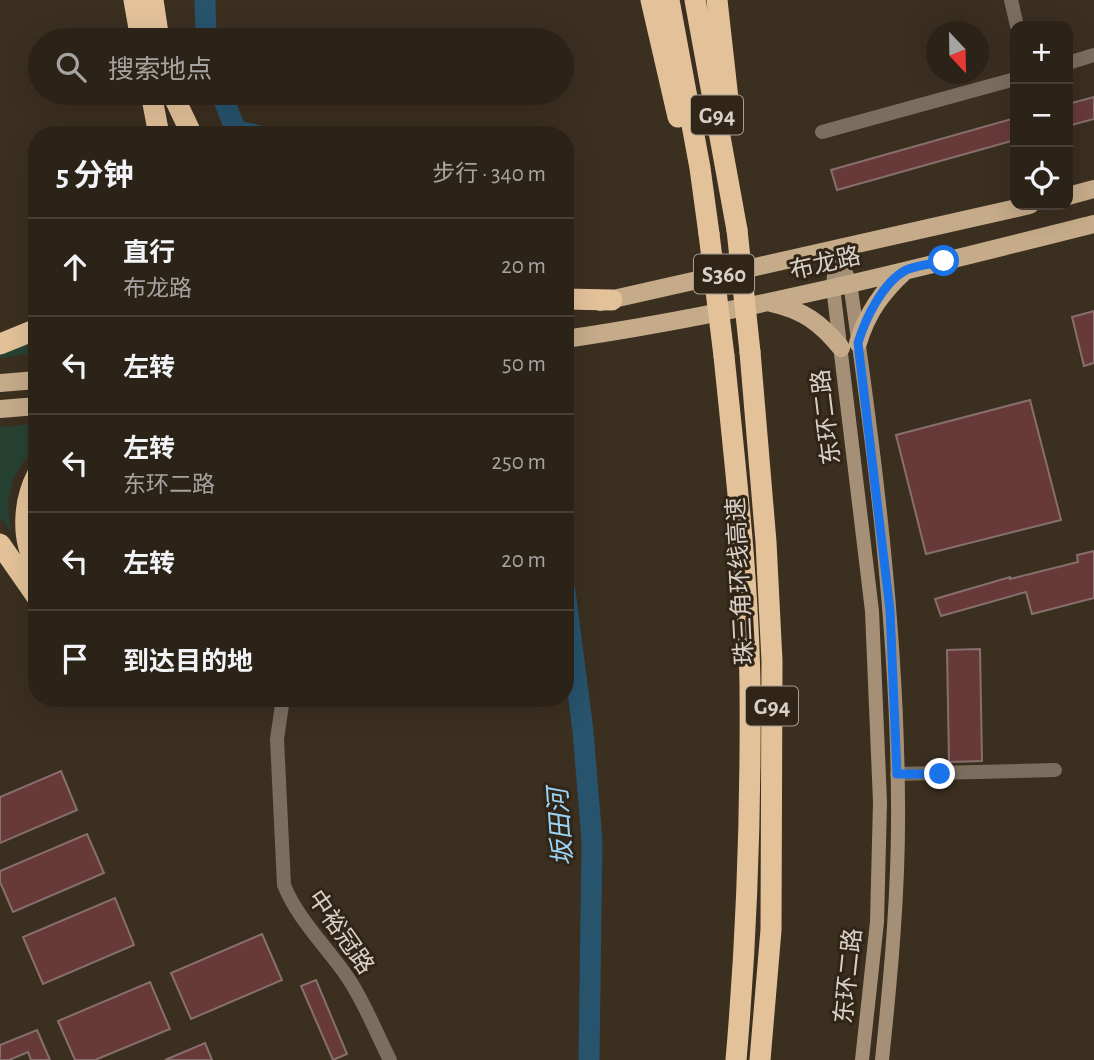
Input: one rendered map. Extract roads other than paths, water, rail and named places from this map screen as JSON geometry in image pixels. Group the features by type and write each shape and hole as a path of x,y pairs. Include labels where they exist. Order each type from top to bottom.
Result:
{"highway":[{"path":"134,0 139,28"},
{"path":"153,0 157,28"},
{"path":"651,0 687,151 703,191"},
{"name":"G94","path":"670,0 703,191"},
{"name":"G94","path":"695,0 737,230"},
{"path":"717,0 729,104 737,230"},
{"path":"153,105 156,126"},
{"path":"172,105 176,126"},
{"path":"176,105 187,126"},
{"name":"珠三角环线高速","path":"703,191 743,540 750,682 744,965 736,1060"},
{"name":"珠三角环线高速","path":"737,230 766,542 772,661 771,930 760,1060"},
{"path":"574,299 612,300"},
{"path":"0,344 28,333"},
{"path":"28,500 28,543"},
{"path":"0,544 28,584"}],"main road":[{"path":"1073,195 1094,189"},
{"name":"布龙路","path":"574,306 1010,209"},
{"name":"布龙路","path":"574,338 697,317 1094,224"},
{"name":"东环二路","path":"836,248 890,610 897,774 895,927 882,1060"},
{"path":"765,302 799,311 849,345 882,294 906,270"},
{"name":"东环二路","path":"849,345 872,611 880,802 877,922 862,1060"},
{"path":"0,383 28,381"},
{"path":"0,410 28,407"}],"street":[{"path":"1011,0 1016,21"},
{"path":"1073,61 1094,55"},
{"path":"822,132 1010,80"},
{"name":"中裕冠路","path":"282,707 277,739 284,885 293,907 327,948 350,982 390,1060"},
{"path":"897,774 1055,770"}],"waterway":[{"name":"坂田河","path":"205,0 206,28"},
{"name":"坂田河","path":"226,105 234,126"},
{"name":"坂田河","path":"574,661 592,841 589,1060"}]}
